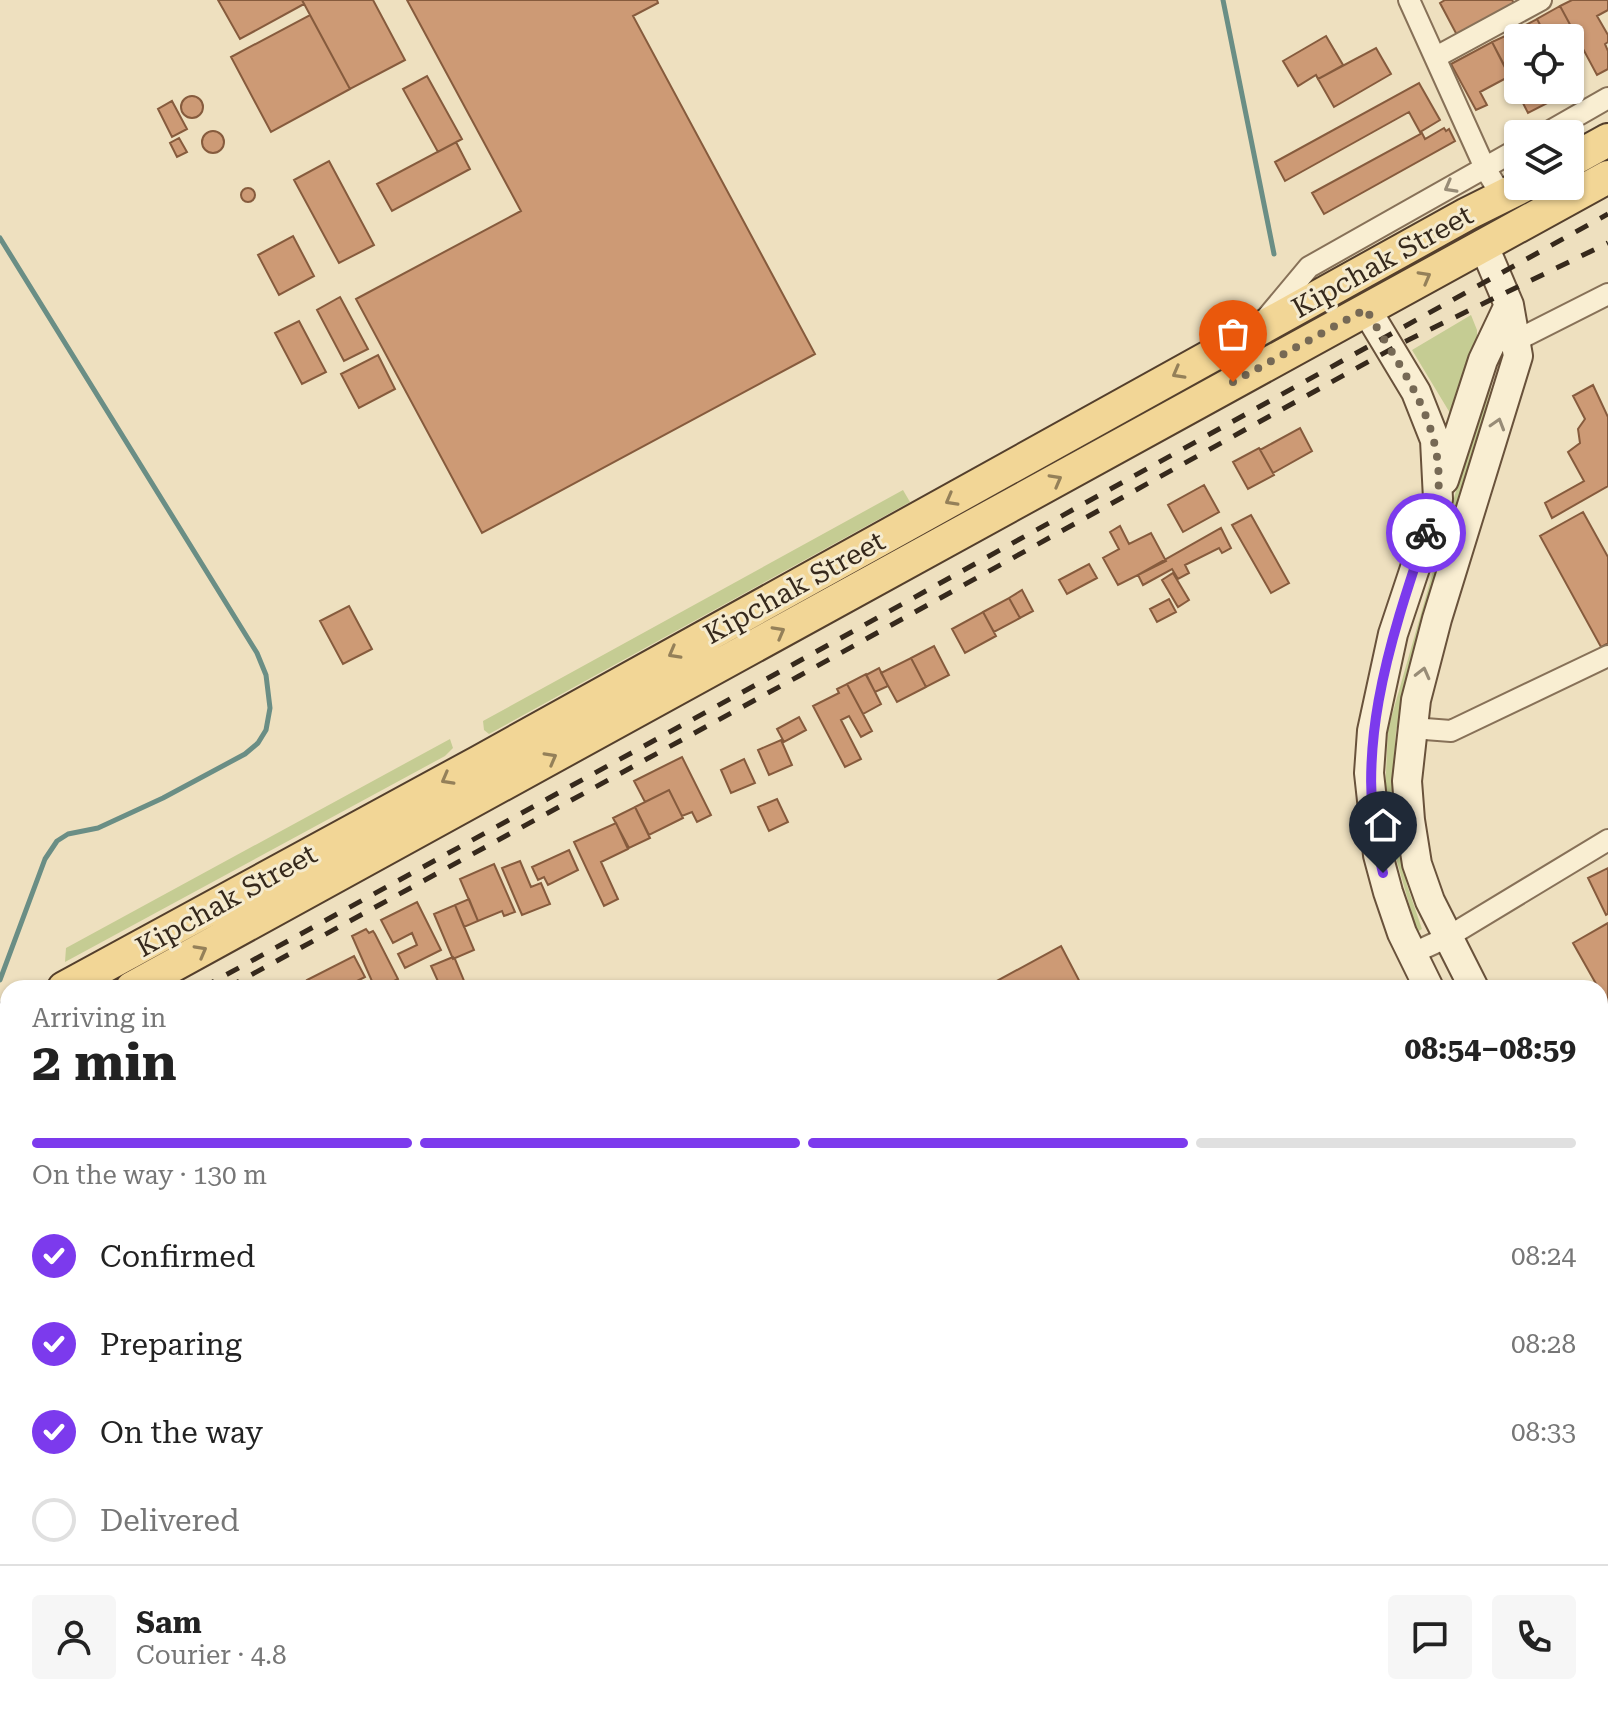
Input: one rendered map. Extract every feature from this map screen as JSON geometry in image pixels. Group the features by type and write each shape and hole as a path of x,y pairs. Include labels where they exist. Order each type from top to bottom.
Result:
{"main road":[{"path":"1584,153 1608,140"},
{"name":"Kipchak Street","path":"147,980 1608,177"},
{"name":"Kipchak Street","path":"79,980 479,762 1254,331 1504,196"},
{"path":"1467,214 1483,244"},
{"path":"1349,279 1366,309"}],"street":[{"path":"1409,0 1485,168 1504,184"},
{"path":"1436,57 1541,0"},
{"path":"1570,120 1608,98"},
{"path":"1254,331 1309,267 1504,157"},
{"path":"1470,980 1446,938 1417,864 1407,781 1412,728 1437,619 1518,356 1509,305 1483,244"},
{"path":"1517,340 1608,294"},
{"path":"1425,980 1397,920 1378,855 1371,799 1370,751 1393,634 1483,360 1509,305"},
{"path":"1366,309 1416,392 1430,424 1435,440 1438,499"},
{"path":"1412,728 1451,731 1608,656"},
{"path":"1411,954 1446,938 1608,840"}],"green space":[{"path":"1471,315 1477,330 1477,343 1453,418 1412,350"},
{"path":"1486,386 1491,388 1396,731 1392,792 1407,885 1422,929 1417,932 1390,837 1385,794 1388,729"},
{"path":"903,490 910,502 489,734 484,730 483,721"},
{"path":"450,739 453,748 445,756 65,962 66,948"}],"building":[{"path":"218,0 302,0 304,4 240,39"},
{"path":"302,0 373,0 405,60 350,89"},
{"path":"407,0 657,0 658,3 633,16 815,354 482,533 356,299 521,211"},
{"path":"1445,0 1512,0 1516,6 1458,37 1440,3"},
{"path":"1572,0 1608,0 1608,10 1597,16 1608,35 1605,44 1608,69 1597,75 1584,51 1584,24 1570,24 1560,6"},
{"path":"1560,6 1570,24 1540,24 1537,19"},
{"path":"310,15 350,89 271,132 231,57"},
{"path":"1326,36 1343,65 1298,86 1283,61"},
{"path":"1504,36 1504,66 1492,42"},
{"path":"1492,42 1504,65 1504,79 1480,92 1487,105 1476,110 1451,64"},
{"path":"1376,48 1391,74 1334,107 1318,79"},
{"path":"427,76 462,139 438,152 403,89"},
{"path":"1419,83 1440,120 1420,132 1409,112 1285,181 1275,162"},
{"path":"192,96 200,99 203,107 200,115 192,118 184,115 181,107 184,99"},
{"path":"172,101 187,129 172,137 158,109"},
{"path":"1523,104 1546,104 1528,113"},
{"path":"1444,128 1446,131 1449,129 1455,141 1324,214 1312,193 1422,133 1425,139"},
{"path":"209,131 217,131 224,142 217,153 209,153 202,146 202,138"},
{"path":"179,138 187,152 177,157 170,143"},
{"path":"456,142 470,169 392,211 377,184"},
{"path":"329,161 374,245 339,263 294,180"},
{"path":"248,188 255,195 248,202 241,195"},
{"path":"293,236 314,276 279,295 258,255"},
{"path":"340,297 368,349 344,361 317,310"},
{"path":"299,321 326,372 302,384 275,333"},
{"path":"378,355 395,389 359,408 341,374"},
{"path":"1593,385 1608,417 1608,486 1552,518 1545,503 1584,481 1568,452 1580,443 1578,429 1585,419 1573,396"},
{"path":"1300,428 1312,451 1273,473 1260,450"},
{"path":"1259,448 1274,475 1248,489 1233,462"},
{"path":"1204,485 1219,512 1183,532 1168,505"},
{"path":"1583,512 1608,557 1608,643 1601,647 1540,536"},
{"path":"1251,515 1289,583 1271,593 1232,525"},
{"path":"1120,526 1129,544 1151,533 1166,561 1118,585 1103,558 1119,549 1110,532"},
{"path":"1221,528 1231,548 1222,553 1219,548 1185,565 1189,573 1178,579 1172,569 1143,585 1138,575"},
{"path":"1089,564 1097,578 1067,594 1059,580"},
{"path":"1173,573 1189,600 1178,607 1162,580"},
{"path":"1022,590 1033,611 1020,618 1009,598"},
{"path":"1009,598 1020,618 994,632 983,612"},
{"path":"1169,599 1176,612 1157,622 1150,609"},
{"path":"349,606 372,649 343,664 320,621"},
{"path":"983,612 996,636 965,653 952,629"},
{"path":"934,646 949,675 926,687 911,658"},
{"path":"911,658 926,687 897,702 881,673"},
{"path":"879,668 888,686 875,692 866,675"},
{"path":"866,674 881,704 863,714 847,684"},
{"path":"847,684 872,731 861,737 849,716 841,720 861,759 845,767 813,706 839,693 837,689"},
{"path":"799,717 806,730 784,742 777,729"},
{"path":"781,740 792,765 769,775 758,750"},
{"path":"682,757 711,815 697,822 692,812 682,816 669,790 645,802 634,781"},
{"path":"744,759 755,783 731,793 721,770"},
{"path":"669,790 683,818 649,835 635,807"},
{"path":"777,799 788,822 769,831 758,807"},
{"path":"635,807 650,838 629,848 613,818"},
{"path":"616,823 628,849 601,862 618,899 604,906 574,842"},
{"path":"569,850 578,870 548,885 544,877 538,880 532,867"},
{"path":"520,861 531,887 541,883 550,904 522,915 502,868"},
{"path":"494,864 515,912 504,916 502,911 478,921 460,879"},
{"path":"1608,868 1608,914 1606,915 1588,878"},
{"path":"469,899 478,921 464,927 455,905"},
{"path":"417,902 441,950 405,968 398,954 417,945 412,933 393,943 381,920"},
{"path":"455,905 474,950 453,959 434,914"},
{"path":"1608,923 1608,980 1594,980 1573,943"},
{"path":"366,929 369,933 373,931 398,979 371,980 352,936"},
{"path":"1061,946 1079,980 999,980"},
{"path":"354,956 365,977 359,980 307,980"},
{"path":"453,957 464,980 437,980 431,966"}],"waterway":[{"path":"1223,0 1274,254"},
{"path":"0,238 257,653 266,675 270,708 266,730 258,743 245,754 163,798 98,828 68,834 57,841 45,859 0,980"}],"railway":[{"path":"217,980 1608,214"},
{"path":"242,980 1404,342 1608,243"}],"way so far":[{"path":"1233,382 1366,309 1416,392 1435,440 1438,499 1426,533"}],"route":[{"path":"1383,873 1372,812 1369,773 1372,731 1393,634 1426,533"}]}
